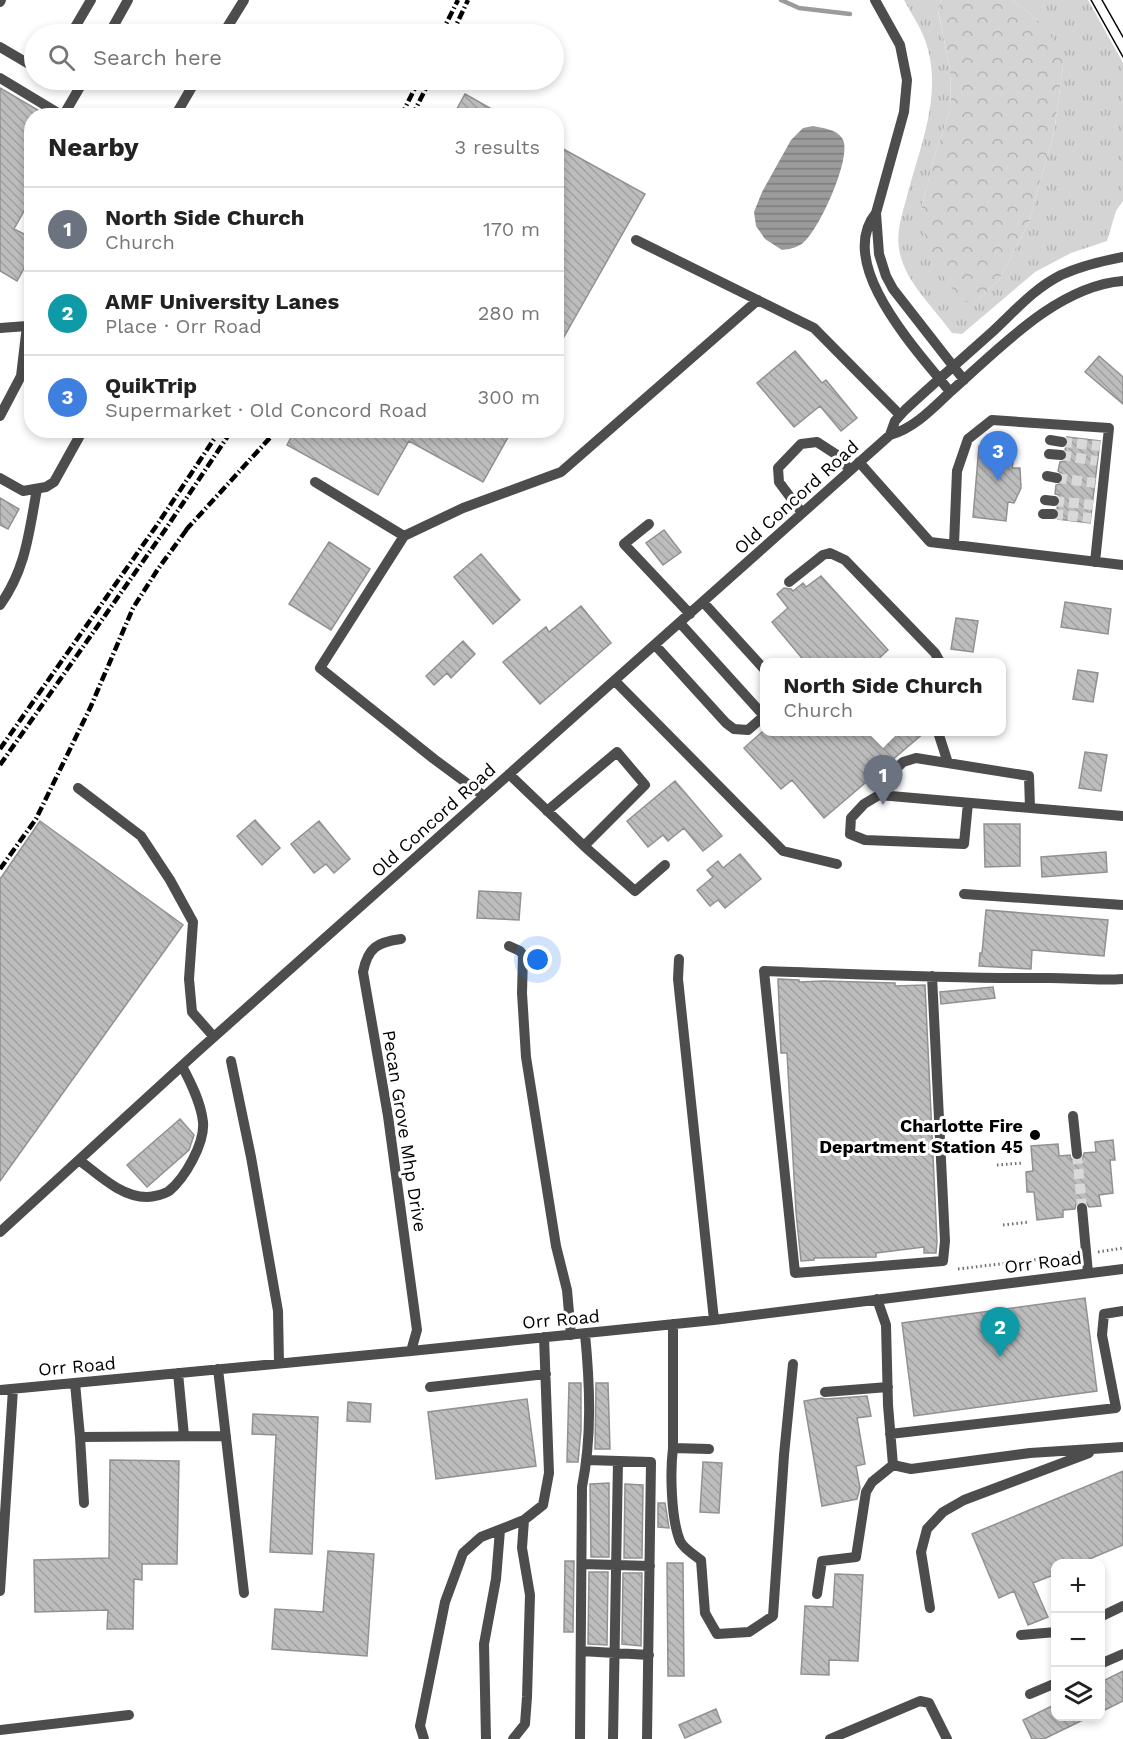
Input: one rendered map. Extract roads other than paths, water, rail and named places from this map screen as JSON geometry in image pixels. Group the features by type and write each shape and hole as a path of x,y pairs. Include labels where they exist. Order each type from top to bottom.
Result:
{"street":[{"path":"77,24 91,0"},
{"path":"115,24 128,0"},
{"path":"229,24 244,0"},
{"path":"874,0 900,45 907,71 908,88 904,112 876,213 868,227 867,265 872,282 888,312 951,392"},
{"path":"0,47 24,61"},
{"path":"0,78 50,108"},
{"path":"68,108 78,90"},
{"path":"180,108 190,90"},
{"path":"876,213 879,254 885,276 964,381"},
{"path":"636,240 814,328 900,415"},
{"name":"Old Concord Road","path":"890,435 892,426 900,415 1021,302 1061,275 1083,266 1123,257"},
{"name":"Old Concord Road","path":"0,1232 214,1037 890,435 914,424 1044,312 1071,295 1095,286 1123,280"},
{"path":"484,796 320,668 404,536 463,508 561,472 758,300"},
{"path":"0,328 24,325"},
{"path":"0,416 21,376 24,356"},
{"path":"954,545 957,471 968,438 992,420 1108,428 1103,447 1096,505 1095,562"},
{"path":"0,478 23,491 37,489 54,482 79,438"},
{"path":"1050,440 1062,442"},
{"path":"802,513 779,482 778,468 801,444 817,442 837,455 850,470"},
{"path":"1049,454 1061,455"},
{"path":"859,462 930,542 1123,566"},
{"path":"315,482 404,536"},
{"path":"0,605 12,588 25,556 37,489"},
{"path":"649,524 624,544 690,614"},
{"path":"789,582 823,555 830,553 845,560 935,652 938,658"},
{"path":"703,602 760,664"},
{"path":"680,623 760,712"},
{"path":"655,645 734,729 748,730 760,720"},
{"path":"615,681 783,851 837,864"},
{"path":"940,736 948,763"},
{"path":"547,811 617,752 645,785 584,846"},
{"path":"968,803 964,844 865,840 850,834 851,818 864,804 879,795 903,762 916,758 1029,776 1030,808"},
{"path":"508,774 635,891 664,865"},
{"path":"78,788 141,836 170,880 193,922 189,979 192,1012 214,1037"},
{"path":"879,795 1123,816"},
{"path":"963,894 1123,905"},
{"name":"Pecan Grove Mhp Drive","path":"401,939 383,941 376,946 370,952 363,972 388,1116 417,1330 411,1351"},
{"path":"509,945 523,955 522,993 526,1057 556,1246 567,1290 571,1335"},
{"path":"679,959 678,979 714,1320"},
{"path":"932,976 945,1241 943,1261 795,1273 764,971 1082,978 1103,981 1123,979"},
{"path":"231,1061 251,1157 278,1311 279,1364"},
{"path":"79,1160 122,1191 147,1197 168,1192 185,1172 202,1142 203,1122 198,1103 182,1066"},
{"path":"1073,1116 1077,1154"},
{"path":"1082,1208 1088,1273"},
{"name":"Orr Road","path":"0,1390 585,1334 1123,1269"},
{"path":"877,1299 886,1324 893,1465"},
{"path":"890,1434 1120,1407 1102,1335 1104,1314 1123,1311"},
{"path":"673,1324 673,1448 670,1473 677,1527 681,1543 701,1560 705,1612 717,1635 749,1632 773,1616 793,1364"},
{"path":"580,1739 582,1487 587,1460 590,1382 585,1334"},
{"path":"424,1739 420,1726 445,1602 463,1553 481,1537 524,1520 543,1504 549,1473 544,1337"},
{"path":"218,1369 244,1593"},
{"path":"178,1373 184,1436"},
{"path":"430,1388 546,1374"},
{"path":"75,1383 84,1503"},
{"path":"825,1392 888,1387"},
{"path":"0,1591 5,1440 13,1389"},
{"path":"80,1437 226,1436"},
{"path":"893,1465 911,1469 1030,1453 1123,1447"},
{"path":"673,1448 709,1449"},
{"path":"930,1608 921,1552 927,1529 943,1512 964,1500 1100,1449"},
{"path":"587,1460 651,1462 647,1739"},
{"path":"613,1739 618,1461"},
{"path":"817,1594 822,1561 856,1557 866,1492 872,1482 893,1465"},
{"path":"513,1739 525,1724 527,1697 530,1595 522,1548 524,1520"},
{"path":"486,1739 484,1644 496,1579 500,1530"},
{"path":"582,1564 650,1566"},
{"path":"1105,1615 1123,1606"},
{"path":"1021,1635 1051,1632"},
{"path":"581,1651 649,1655"},
{"path":"1105,1662 1123,1654"},
{"path":"1030,1694 1051,1685"},
{"path":"830,1739 920,1701 928,1703 947,1739"},
{"path":"3,1739 0,1730 129,1714"}],"waterway":[{"path":"781,0 799,8 850,14"}],"tunnel":[{"path":"1062,442 1100,446"},
{"path":"1061,455 1097,461"},
{"path":"1057,478 1095,483"},
{"path":"1054,501 1093,505"},
{"path":"1053,514 1091,518"},
{"path":"1077,1154 1082,1208"}],"tram line":[{"path":"1091,0 1123,57"},
{"path":"1102,0 1123,37"}],"railway":[{"path":"446,24 458,0"},
{"path":"457,24 468,0"},
{"path":"405,108 414,90"},
{"path":"416,108 425,90"},
{"path":"0,749 157,525 215,438"},
{"path":"0,765 227,438"},
{"path":"186,530 270,438"},
{"path":"0,869 36,819 91,706 133,608 190,525"}],"place":[{"name":"QuikTrip","path":"998,481"},
{"name":"North Side Church","path":"883,805"},
{"name":"Charlotte Fire Department Station 45","path":"1035,1135"},
{"name":"AMF University Lanes","path":"1000,1357"}]}
